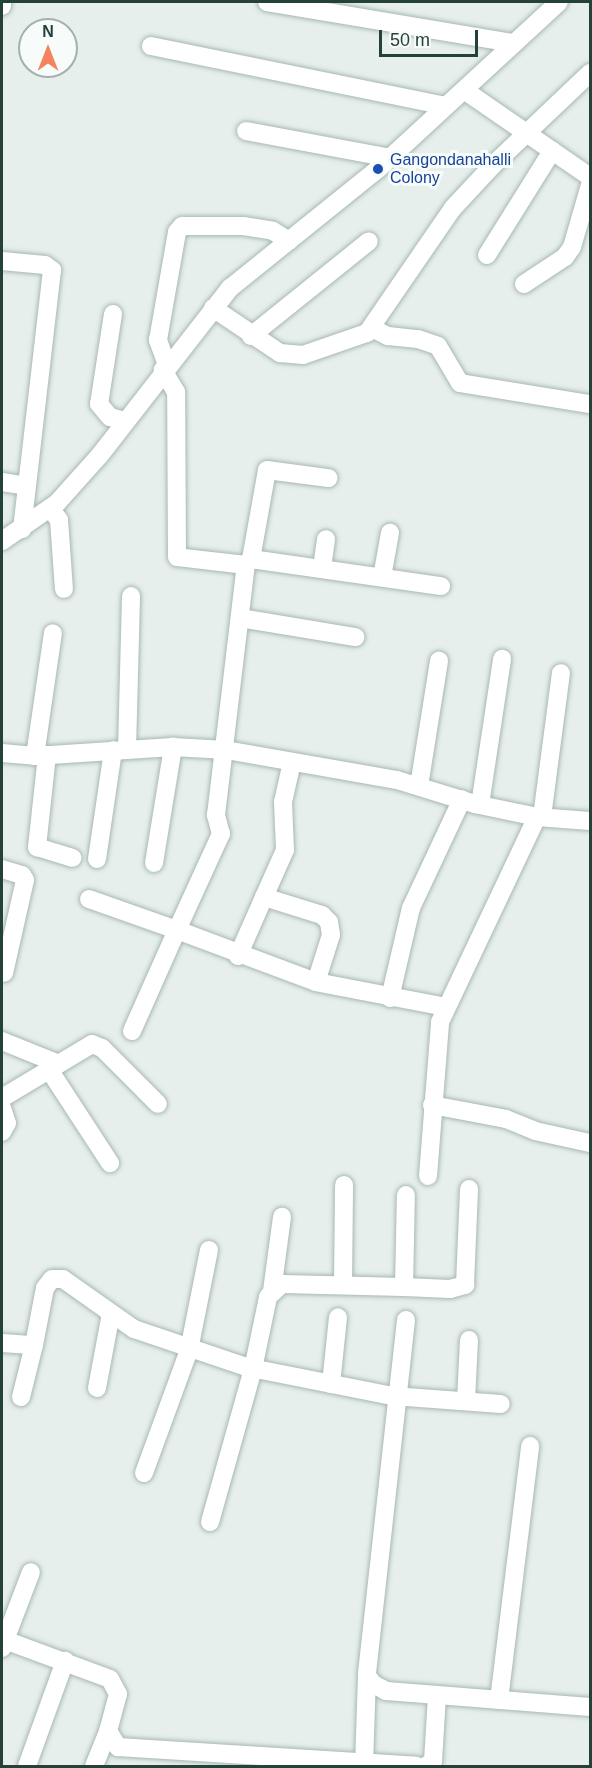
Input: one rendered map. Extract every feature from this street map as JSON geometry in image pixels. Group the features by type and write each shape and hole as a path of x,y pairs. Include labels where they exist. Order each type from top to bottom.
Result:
{"street":[{"path":"267,2 512,43"},
{"path":"2,541 50,508 100,455 165,367 230,288 390,158 559,2"},
{"path":"151,46 446,106"},
{"path":"213,308 251,336 280,353 303,355 347,342 372,328 453,208 526,133 591,73"},
{"path":"464,90 591,177"},
{"path":"246,131 390,158"},
{"path":"487,255 552,151"},
{"path":"524,284 565,257 572,247 591,185"},
{"path":"289,241 273,231 243,226 183,226 177,232 158,340 165,367 176,392 177,557 322,568 441,586"},
{"path":"251,336 369,241"},
{"path":"2,261 45,265 51,270 22,529"},
{"path":"113,314 99,404 110,417 125,421"},
{"path":"372,328 388,336 418,339 438,346 460,383 591,404"},
{"path":"132,1031 219,840 216,815 226,750 240,618 248,562 267,470 328,478"},
{"path":"2,483 27,486"},
{"path":"50,508 59,520 64,589"},
{"path":"382,577 390,533"},
{"path":"322,568 326,539"},
{"path":"97,859 120,750 131,596"},
{"path":"240,618 355,637"},
{"path":"53,633 41,756 37,847 72,858"},
{"path":"480,805 502,659"},
{"path":"419,786 439,661"},
{"path":"428,1176 440,1022 540,817 561,673"},
{"path":"154,863 173,747"},
{"path":"2,753 41,756 173,747 226,750 419,786 480,805 540,817 591,821"},
{"path":"238,956 285,850 283,802 292,762"},
{"path":"390,998 411,908 462,799"},
{"path":"2,870 22,875 25,880 4,973"},
{"path":"264,897 322,915 329,922 331,935 316,982"},
{"path":"89,899 177,930 238,956 316,982 446,1007"},
{"path":"2,1041 54,1067 110,1163"},
{"path":"2,1098 92,1044 102,1048 158,1104"},
{"path":"432,1104 506,1119 535,1131 591,1143"},
{"path":"2,1108 7,1123 2,1132"},
{"path":"343,1286 344,1185"},
{"path":"272,1290 282,1284 450,1289 465,1286 469,1189"},
{"path":"404,1287 406,1195"},
{"path":"210,1522 253,1369 272,1290 282,1217"},
{"path":"144,1473 189,1350 208,1250"},
{"path":"21,1397 45,1288 52,1279 63,1279 134,1329 189,1350 253,1369 399,1397 501,1404"},
{"path":"97,1388 111,1313"},
{"path":"331,1384 338,1317"},
{"path":"364,1765 367,1676 406,1320"},
{"path":"466,1401 469,1340"},
{"path":"2,1343 34,1345"},
{"path":"499,1700 530,1446"},
{"path":"31,1572 3,1642 102,1675 117,1687 108,1731 94,1767"},
{"path":"27,1767 65,1661"},
{"path":"367,1676 373,1684 386,1691 591,1707"},
{"path":"426,1767 433,1761 437,1695"},
{"path":"108,1731 118,1747 140,1750 416,1767"}],"place":[{"name":"Gangondanahalli Colony","path":"378,169"}]}
